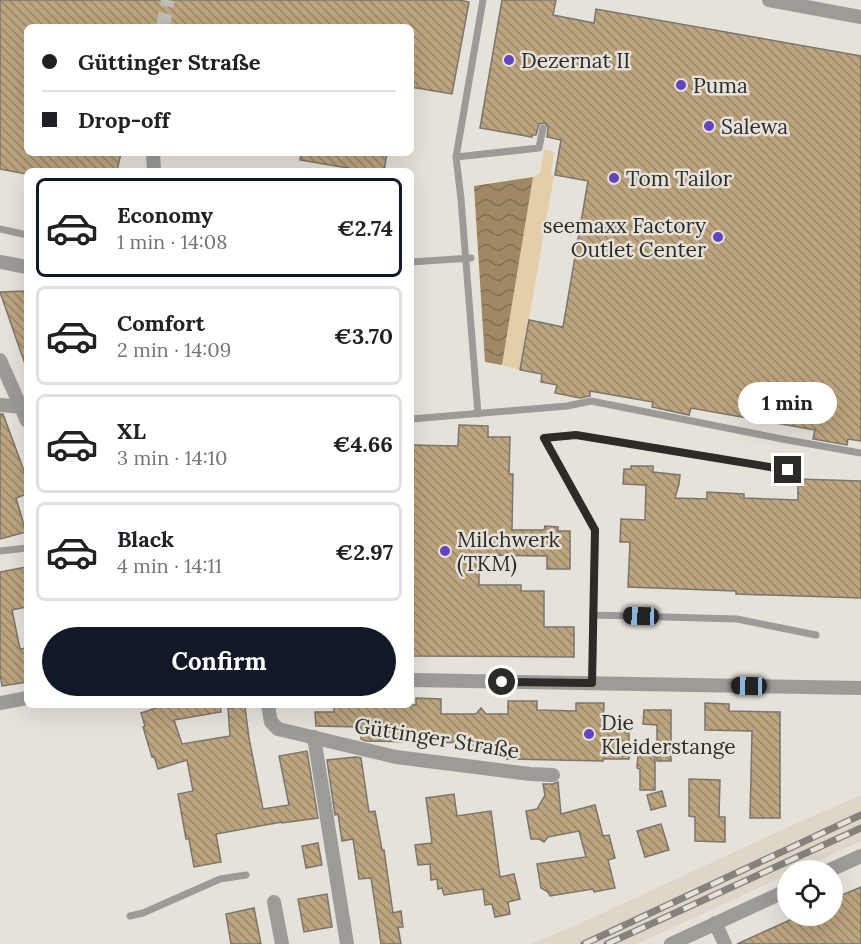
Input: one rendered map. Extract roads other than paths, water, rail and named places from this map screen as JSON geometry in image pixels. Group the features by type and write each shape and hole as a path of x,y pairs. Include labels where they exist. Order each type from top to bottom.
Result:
{"street":[{"path":"769,0 861,17"},
{"path":"0,262 24,266"},
{"path":"0,360 24,413"},
{"path":"0,405 22,407"},
{"path":"414,680 861,688"},
{"path":"0,703 24,699"},
{"name":"Güttinger Straße","path":"269,708 271,722 278,729 396,757 530,774 553,774"},
{"path":"314,737 347,944"},
{"path":"843,864 861,856"},
{"path":"670,944 777,895"},
{"path":"274,902 282,944"},
{"path":"715,923 725,944"}],"lane":[{"path":"478,414 468,259 456,157 483,0"},
{"path":"456,157 538,148 543,128"},
{"path":"0,229 24,234"},
{"path":"414,262 468,259"},
{"path":"414,419 567,406 591,401 861,453"},
{"path":"592,683 595,530 544,438 576,435 788,470"},
{"path":"0,551 24,548"},
{"path":"594,615 736,619 816,635"},
{"path":"130,916 143,913 220,879 246,875"}],"water":[{"path":"533,177 502,365 485,362 474,186"}],"tunnel":[{"path":"164,24 168,0"}],"railway":[{"path":"584,944 861,815"},
{"path":"607,944 861,828"}],"place":[{"name":"Dezernat II","path":"509,60"},
{"name":"Puma","path":"681,85"},
{"name":"Salewa","path":"709,126"},
{"name":"Tom Tailor","path":"614,178"},
{"name":"seemaxx Factory Outlet Center","path":"718,237"},
{"name":"Milchwerk (TKM)","path":"445,551"},
{"name":"Die Kleiderstange","path":"589,734"}]}
